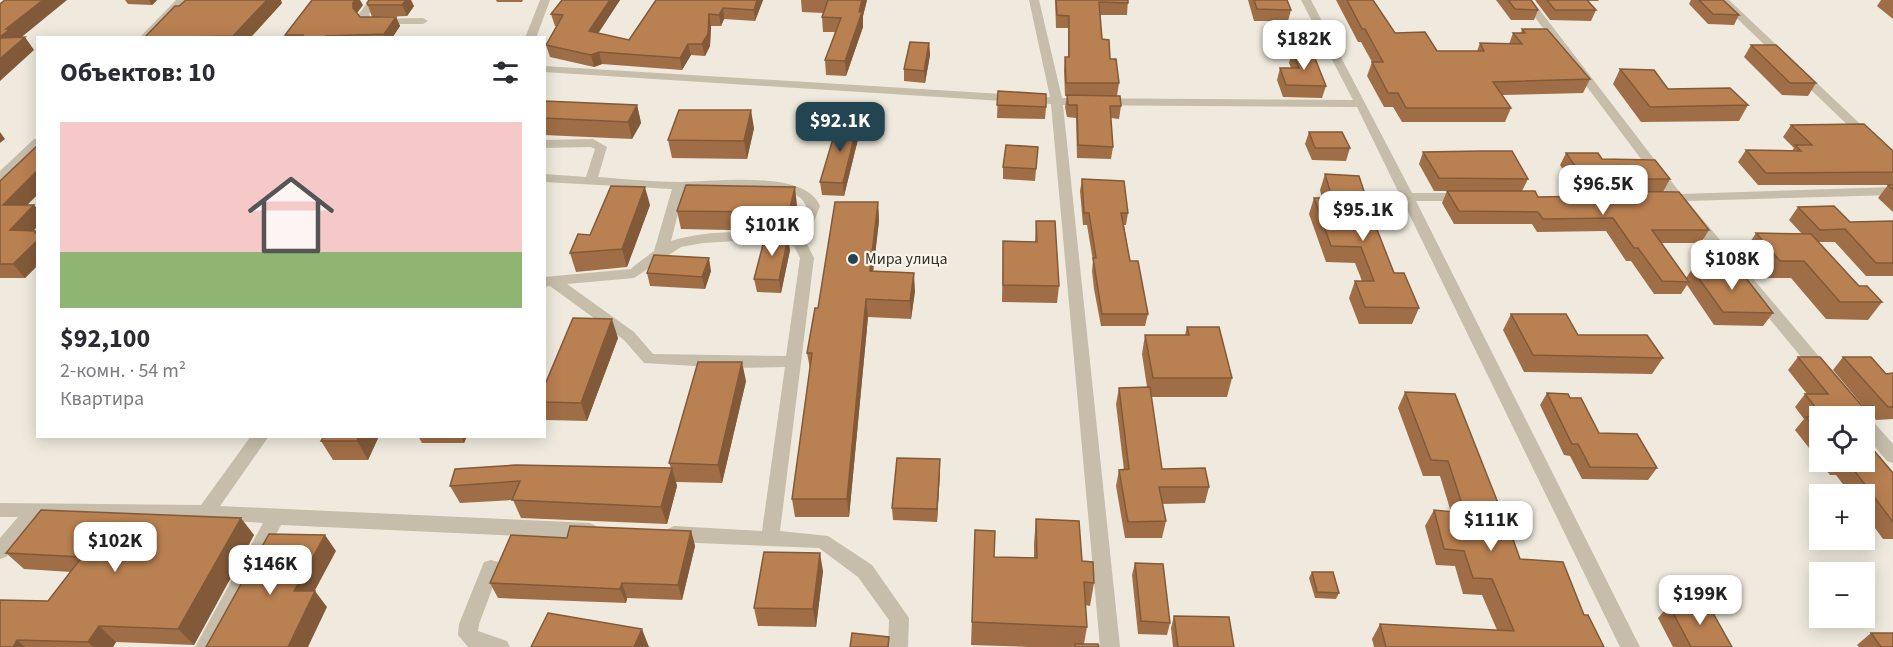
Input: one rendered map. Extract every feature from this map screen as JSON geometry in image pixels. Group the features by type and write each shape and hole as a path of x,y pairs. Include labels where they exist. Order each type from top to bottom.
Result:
{"street":[{"path":"146,36 183,0"},
{"path":"374,0 364,14 368,22 423,21"},
{"path":"532,36 545,0"},
{"path":"1034,0 1057,102 1056,112 1110,647"},
{"path":"1306,0 1361,104 1630,647"},
{"path":"1527,0 1677,198 1830,381"},
{"path":"1723,0 1893,162"},
{"path":"546,69 1057,102 1361,104"},
{"path":"546,144 593,143 601,147 591,179"},
{"path":"0,178 36,144"},
{"path":"546,181 591,179 679,186 754,184 779,186 801,192 810,198 813,206 799,243 807,258 770,538"},
{"path":"661,252 679,186"},
{"path":"1654,198 1893,191"},
{"path":"1407,197 1478,197"},
{"path":"549,282 634,273 646,266 661,252 678,243 696,239 773,237 799,243"},
{"path":"549,282 629,336 648,359 730,362 794,360"},
{"path":"1875,435 1893,456"},
{"path":"206,512 260,438"},
{"path":"0,510 206,512 605,531"},
{"path":"0,550 35,510"},
{"path":"205,647 276,517"},
{"path":"652,533 822,541 865,571 899,618 897,647"},
{"path":"491,568 469,624 468,635 476,642 500,647"}],"building":[{"path":"5,0 43,0 6,29 10,29 0,37 0,4"},
{"path":"186,0 267,0 233,36 146,36 175,6 179,6"},
{"path":"312,0 355,0 353,8 360,17 396,17 384,34 285,35"},
{"path":"369,0 406,0 402,5 368,5"},
{"path":"562,0 610,0 589,31 629,40 656,0 757,0 754,10 723,8 719,15 709,14 708,34 702,44 688,44 680,58 599,52 591,55 546,45 563,15 551,14"},
{"path":"828,0 862,0 859,12 862,12 845,61 825,60 841,18 822,17"},
{"path":"1056,0 1128,0 1128,3 1099,2 1102,39 1109,40 1110,59 1116,59 1119,83 1066,83 1065,57 1069,57 1069,16 1057,15"},
{"path":"1254,0 1287,0 1291,10 1257,9"},
{"path":"1347,0 1373,0 1395,33 1425,32 1437,51 1484,51 1480,43 1522,44 1513,33 1525,33 1522,29 1547,29 1590,79 1493,82 1511,108 1406,108 1398,93 1388,93 1372,62 1383,62"},
{"path":"1508,0 1531,0 1538,10 1515,9"},
{"path":"1547,0 1587,0 1596,10 1555,10"},
{"path":"1699,0 1723,0 1739,15 1713,14"},
{"path":"25,37 0,59 0,38"},
{"path":"910,42 929,43 924,71 904,69"},
{"path":"1751,45 1776,45 1816,83 1790,83"},
{"path":"1292,51 1312,51 1326,86 1286,85 1280,68 1299,68"},
{"path":"1620,69 1654,70 1668,89 1730,88 1748,105 1650,107"},
{"path":"998,91 1046,94 1046,107 997,105"},
{"path":"1067,95 1120,96 1121,106 1110,106 1113,147 1078,145 1077,105 1068,105"},
{"path":"546,101 637,105 628,122 546,118"},
{"path":"679,110 751,110 744,141 668,140"},
{"path":"838,122 858,122 843,183 820,182"},
{"path":"1864,124 1893,151 1893,172 1766,173 1746,150 1801,151 1795,145 1812,145 1791,125"},
{"path":"1309,132 1342,132 1350,148 1315,148"},
{"path":"1006,145 1038,147 1036,169 1003,167"},
{"path":"36,147 36,172 3,205 34,205 10,230 36,231 36,242 13,264 0,264 0,181"},
{"path":"1512,151 1528,179 1439,178 1423,152"},
{"path":"1566,153 1598,153 1602,159 1655,160 1670,179 1584,179"},
{"path":"1325,174 1359,176 1394,273 1404,273 1419,308 1365,307 1355,281 1374,281 1361,247 1331,246 1314,198 1332,198"},
{"path":"1082,179 1124,181 1128,213 1121,213 1130,261 1138,261 1148,314 1102,314 1089,213 1084,213"},
{"path":"686,185 795,187 788,216 768,212 677,211"},
{"path":"611,186 645,187 622,249 570,253 578,234 590,235"},
{"path":"1447,191 1535,191 1538,197 1595,196 1592,191 1679,192 1709,230 1652,230 1689,282 1662,281 1638,248 1634,248 1613,218 1543,219 1538,212 1459,211"},
{"path":"835,202 878,202 870,271 914,273 910,301 866,299 847,499 792,499 812,353 807,353 815,308 818,308"},
{"path":"1834,206 1850,222 1893,221 1893,263 1876,263 1845,229 1820,230 1798,207"},
{"path":"1036,221 1055,221 1059,286 1003,285 1003,241 1037,242"},
{"path":"766,233 786,235 788,238 779,280 754,279"},
{"path":"1756,233 1811,234 1859,286 1867,286 1882,302 1840,302 1804,261 1780,261"},
{"path":"654,255 709,258 702,277 647,273"},
{"path":"1692,269 1739,269 1773,313 1723,312"},
{"path":"1511,314 1566,314 1578,335 1647,335 1663,358 1533,355"},
{"path":"573,318 612,319 581,403 546,402 546,382"},
{"path":"1187,327 1219,327 1232,378 1153,378 1145,335 1189,335"},
{"path":"1798,357 1820,357 1862,406 1814,406 1805,394 1828,394"},
{"path":"1843,357 1871,357 1886,374 1893,373 1893,407 1888,407"},
{"path":"698,362 742,362 718,465 669,463"},
{"path":"1150,387 1162,469 1205,468 1209,487 1159,487 1166,521 1128,522 1119,470 1129,469 1119,388"},
{"path":"1405,392 1455,394 1500,508 1502,508 1520,559 1563,562 1584,615 1588,615 1604,647 1386,647 1380,624 1514,631 1492,579 1473,578 1464,551 1444,549 1434,510 1465,513 1448,461 1431,460"},
{"path":"1547,393 1568,394 1570,398 1581,398 1599,433 1637,434 1657,468 1590,467 1578,444 1572,444"},
{"path":"323,438 358,438 357,441 321,441"},
{"path":"1875,452 1893,473 1893,522 1875,498 1875,484 1864,484 1856,472 1875,472"},
{"path":"897,458 940,459 937,509 892,508"},
{"path":"516,465 672,468 661,507 512,500 520,481 450,486 455,469"},
{"path":"41,510 241,518 178,629 99,626 88,642 17,640 13,647 0,647 0,600 48,601 82,557 6,553"},
{"path":"1036,519 1079,521 1082,561 1093,562 1094,583 1084,582 1087,627 972,622 975,530 995,531 994,557 1037,558"},
{"path":"570,526 691,531 678,585 622,583 620,589 490,583 511,535 567,538"},
{"path":"269,534 325,535 294,591 315,591 288,647 206,647"},
{"path":"764,552 820,553 813,609 754,608"},
{"path":"1135,563 1163,564 1170,623 1141,621"},
{"path":"1312,572 1333,572 1339,593 1317,592"},
{"path":"1669,605 1709,606 1732,647 1691,647"},
{"path":"548,613 642,629 634,647 531,647"},
{"path":"1174,616 1229,617 1234,647 1178,647"},
{"path":"852,633 889,637 888,647 850,647"},
{"path":"1871,633 1893,633 1893,647 1881,647"},
{"path":"1075,644 1098,644 1099,647 1075,647"}],"place":[{"name":"Мира улица","path":"853,259"}]}
